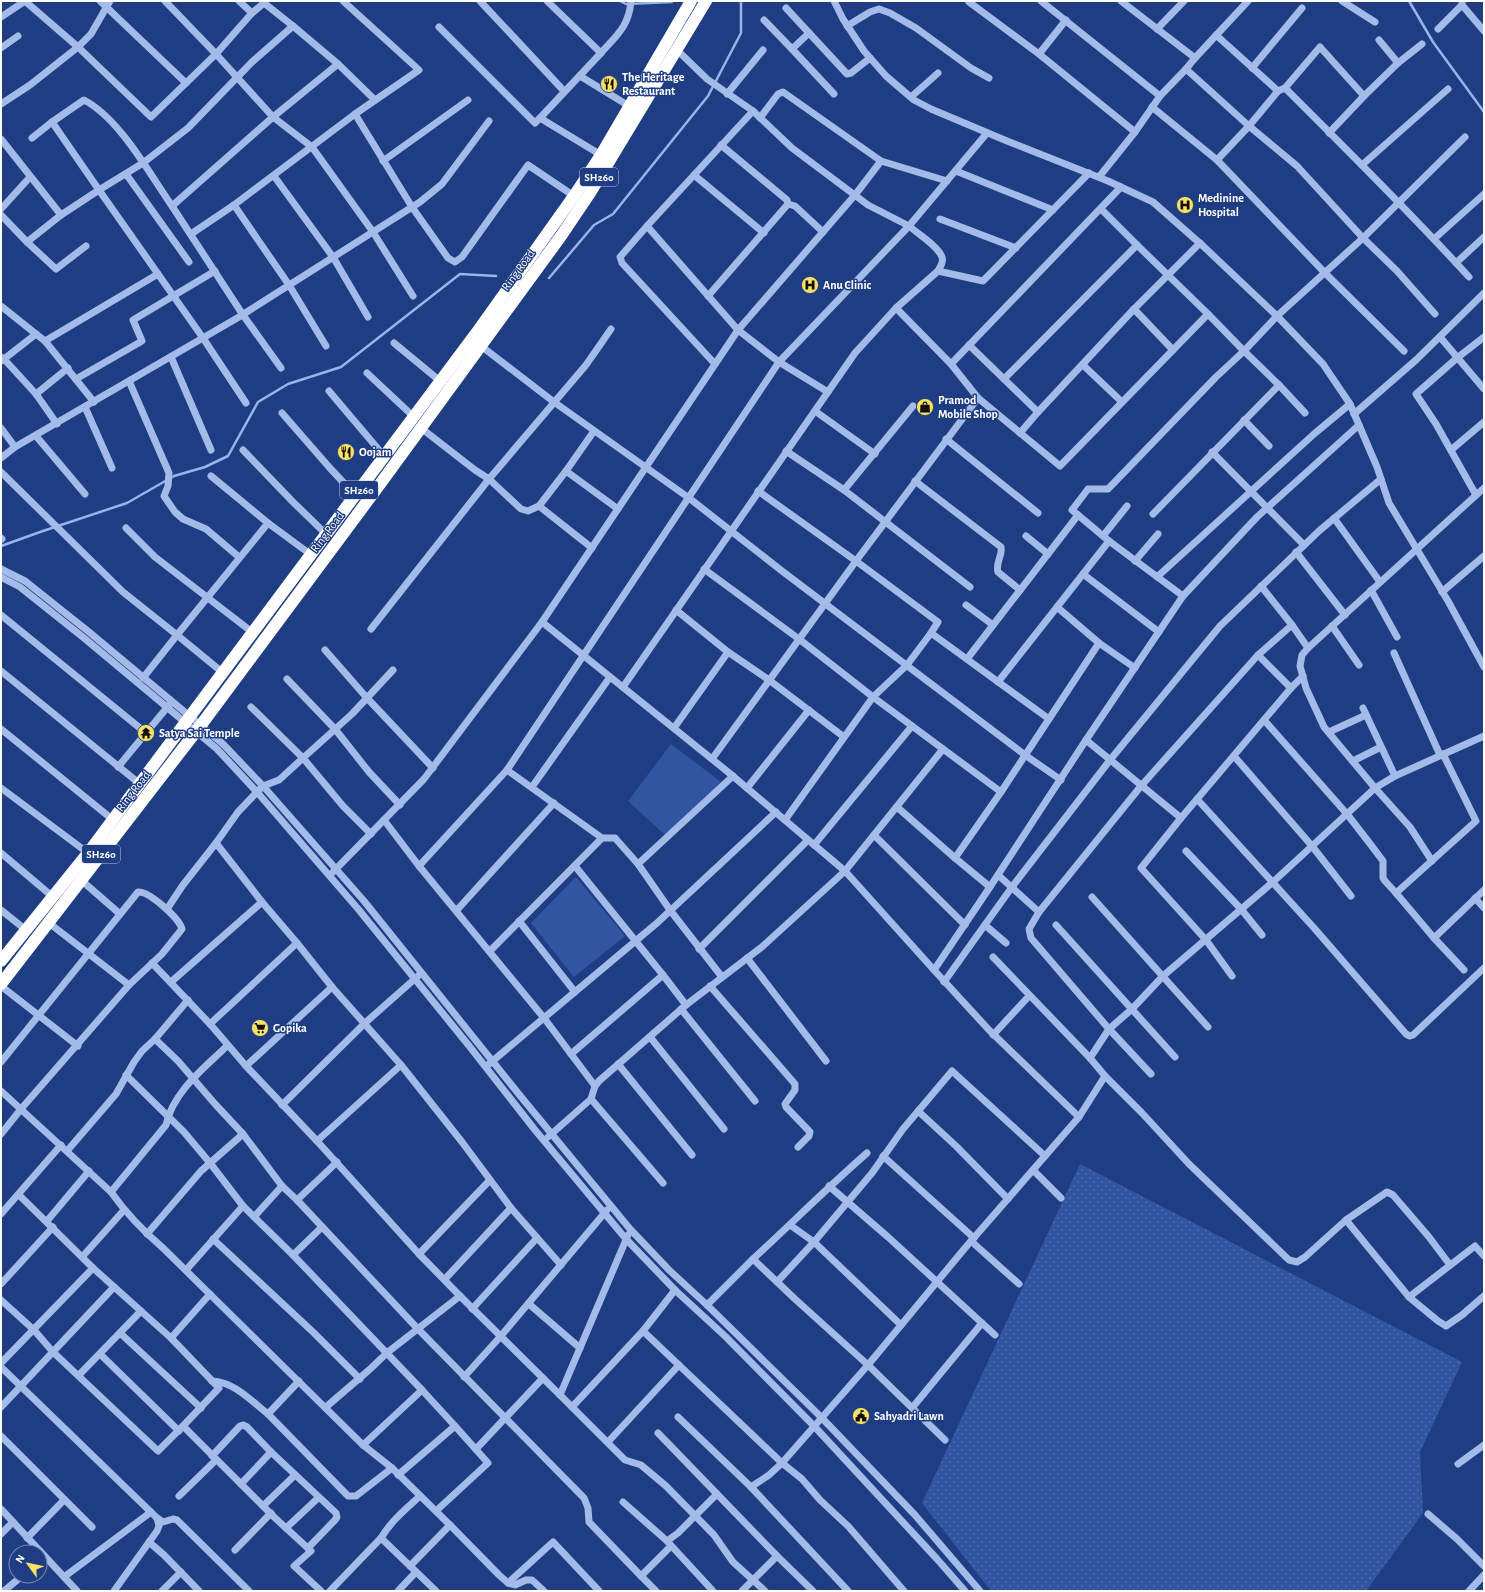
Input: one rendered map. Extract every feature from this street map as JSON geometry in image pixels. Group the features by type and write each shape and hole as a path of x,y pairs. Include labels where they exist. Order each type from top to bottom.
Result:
{"highway":[{"name":"Ring Road","path":"1,985 199,728 421,428 466,356 600,155 691,1"},
{"name":"Ring Road","path":"1,962 88,853 440,381 466,356 481,346 590,193 706,1"}],"street":[{"path":"1,17 25,1 78,47 151,117 216,54 252,13 265,2 338,64 375,100"},
{"path":"100,1 108,4 186,83"},
{"path":"165,1 238,76 273,117 312,147 372,232 413,296"},
{"path":"239,1 252,13"},
{"path":"191,234 274,176 355,114 419,70 343,1"},
{"path":"480,1 564,91"},
{"path":"547,1 601,52"},
{"path":"834,1 847,26 870,58 886,76 912,97 931,109 1099,177 1153,202 1200,243 1277,316 1323,364 1350,404 1381,479 1389,503 1442,592 1484,668"},
{"path":"1041,1 1160,96"},
{"path":"1121,1 1195,58"},
{"path":"1158,29 1184,1"},
{"path":"1099,177 1135,132 1160,96 1248,1"},
{"path":"1342,1 1375,22"},
{"path":"969,2 1040,54 1135,132"},
{"path":"1438,29 1462,3 1484,31"},
{"path":"1,104 30,85 78,47 91,34 108,4"},
{"path":"439,27 535,123 580,76 623,27 630,14 631,4"},
{"path":"786,8 847,74 851,73 870,58"},
{"path":"1252,68 1302,8"},
{"path":"847,26 870,12 879,9 883,10 916,28 971,68 989,78"},
{"path":"764,20 834,94"},
{"path":"1040,54 1066,20"},
{"path":"27,242 61,215 98,190 143,163 188,128 252,62 293,26"},
{"path":"792,49 809,33"},
{"path":"1216,35 1252,68 1282,90 1362,164 1469,277"},
{"path":"1,48 18,36"},
{"path":"1379,40 1398,63"},
{"path":"1329,133 1398,63 1422,44"},
{"path":"1217,160 1320,47 1364,96"},
{"path":"623,687 855,353 896,308 938,272 942,262 942,256 934,247 909,226 868,205 792,148 753,111 725,93 707,79 677,50"},
{"path":"725,93 763,50"},
{"path":"172,206 273,117 338,64"},
{"path":"1186,69 1249,126 1297,166 1363,238 1397,271 1435,314"},
{"path":"912,97 938,73"},
{"path":"580,76 629,106"},
{"path":"1362,164 1448,89"},
{"path":"760,118 778,94 783,92 881,161 947,181"},
{"path":"32,138 84,100 94,105 123,134 191,234 243,315 282,368"},
{"path":"383,161 468,100"},
{"path":"1152,106 1217,160 1325,273 1404,351"},
{"path":"715,364 622,263 620,257 753,111"},
{"path":"355,114 412,207 448,258 455,262 462,257 528,165 574,196"},
{"path":"540,118 600,155"},
{"path":"1,458 15,447 243,315 412,207 442,184 489,121"},
{"path":"52,122 98,190 203,338 246,404"},
{"path":"419,866 507,770 779,362 909,226 988,133"},
{"path":"1183,596 1103,536 1072,510 1088,489 1108,489 1277,316 1363,238 1465,137"},
{"path":"1,140 61,215"},
{"path":"721,145 787,200 788,204 795,206 823,232"},
{"path":"330,875 400,805 433,768 542,622 738,330 855,195 881,161"},
{"path":"956,171 1053,210"},
{"path":"938,272 983,281 1089,173"},
{"path":"126,174 189,262"},
{"path":"694,175 764,233"},
{"path":"274,176 332,258 368,317"},
{"path":"1,209 30,177"},
{"path":"951,364 1121,187"},
{"path":"1434,239 1484,194"},
{"path":"708,296 788,204"},
{"path":"234,205 289,285 326,346"},
{"path":"1100,209 1169,275 1305,413"},
{"path":"1,215 56,269 86,246"},
{"path":"940,219 1016,248"},
{"path":"647,226 738,330 779,362 828,392"},
{"path":"1456,263 1484,237"},
{"path":"1020,433 1134,309 1200,243"},
{"path":"1004,379 1137,245"},
{"path":"76,379 142,341 133,320 215,271"},
{"path":"45,341 158,274"},
{"path":"1354,414 1416,360 1484,293"},
{"path":"1,306 45,341 94,402"},
{"path":"896,308 951,364 978,398 1060,466 1208,314"},
{"path":"1134,309 1173,350"},
{"path":"371,629 489,479 586,365 611,329"},
{"path":"36,334 2,359 36,394 57,424"},
{"path":"1440,337 1484,389"},
{"path":"1476,495 1436,424 1416,394 1457,358 1484,337"},
{"path":"394,343 440,381"},
{"path":"969,345 1038,412"},
{"path":"481,346 554,402 689,498 906,665 1025,755 1061,780"},
{"path":"171,357 211,450"},
{"path":"1083,365 1122,402"},
{"path":"36,394 68,368"},
{"path":"367,373 414,417"},
{"path":"129,381 169,473 168,486 164,496 175,512 183,519 206,529 239,557"},
{"path":"1153,514 1279,385"},
{"path":"329,391 384,456"},
{"path":"712,759 856,561 978,398"},
{"path":"1157,577 1314,434 1350,404"},
{"path":"844,490 913,406"},
{"path":"85,407 112,468"},
{"path":"815,411 875,454"},
{"path":"282,413 355,495"},
{"path":"1244,420 1269,446"},
{"path":"1451,450 1484,422"},
{"path":"934,970 1183,596 1257,517 1359,425"},
{"path":"1,428 15,447"},
{"path":"421,428 489,479 520,509 528,511 539,506 594,431"},
{"path":"36,436 85,494"},
{"path":"946,439 1038,513"},
{"path":"243,450 326,534"},
{"path":"786,451 844,490 970,587"},
{"path":"1212,452 1304,545"},
{"path":"566,471 618,509"},
{"path":"1,472 123,592 222,672"},
{"path":"211,476 268,523 310,554"},
{"path":"944,982 1012,888 1110,760 1220,626 1296,552 1381,479"},
{"path":"916,481 1001,547 1002,550 996,568 998,572 1020,590"},
{"path":"1432,861 1410,827 1324,727 1306,688 1300,660 1308,648 1344,614 1484,488"},
{"path":"758,491 938,622 906,665 873,697 785,820"},
{"path":"539,506 592,548"},
{"path":"1103,536 1127,506"},
{"path":"967,659 1078,515"},
{"path":"1334,518 1380,582"},
{"path":"143,678 239,557 268,523"},
{"path":"126,528 155,557 252,632"},
{"path":"1136,561 1158,534"},
{"path":"1026,536 1048,554"},
{"path":"998,682 1110,541"},
{"path":"1296,552 1344,614"},
{"path":"1442,592 1484,556"},
{"path":"1,569 25,581 89,632 143,678 187,719 213,739 263,786 364,901 492,1061 630,1229 669,1270 707,1305 821,1417 915,1515 980,1591"},
{"path":"704,569 1001,792"},
{"path":"1083,574 1159,632"},
{"path":"1,577 26,592 170,704"},
{"path":"1261,586 1308,648"},
{"path":"1371,590 1397,637"},
{"path":"966,605 993,625"},
{"path":"1058,606 1099,643 1134,668"},
{"path":"676,610 728,652 769,680 844,737"},
{"path":"1,615 146,733"},
{"path":"542,622 733,776 845,871 993,1035 1079,1117"},
{"path":"1151,1074 1109,1029 1031,938 1029,929 1039,912 1141,786 1258,655 1292,625"},
{"path":"1332,626 1359,665"},
{"path":"931,633 1049,719"},
{"path":"955,858 1001,792 1099,643"},
{"path":"324,650 433,768"},
{"path":"674,728 728,652"},
{"path":"1394,653 1441,754 1476,821 1396,893"},
{"path":"1258,655 1291,688"},
{"path":"167,909 183,885 238,812 263,786 278,780 335,729 393,670"},
{"path":"1,671 140,784"},
{"path":"1232,976 1206,940 1141,868 1197,799 1291,688 1303,676"},
{"path":"532,787 610,677"},
{"path":"287,679 335,729 370,772 400,805"},
{"path":"118,767 170,704"},
{"path":"251,707 303,758 343,806 371,834"},
{"path":"747,788 809,710"},
{"path":"1329,732 1365,711 1395,776"},
{"path":"1264,720 1347,814 1382,861 1383,878 1434,938 1464,970"},
{"path":"699,949 811,842 912,726"},
{"path":"1,729 112,820"},
{"path":"1090,1058 1109,1029 1132,1009 1163,976 1273,882 1375,788 1395,776 1441,754 1484,736"},
{"path":"213,739 257,792 330,875 415,979 544,1142 626,1239 675,1290 726,1337 814,1426 938,1559 965,1591"},
{"path":"1086,740 1181,818"},
{"path":"1353,761 1381,747"},
{"path":"544,1142 551,1133 592,1099 595,1086 618,1064 684,1007 763,946 845,871 944,749"},
{"path":"1234,756 1312,846 1351,896"},
{"path":"507,770 602,838 615,838 638,864 670,910 722,977"},
{"path":"638,864 733,776"},
{"path":"1,788 88,853"},
{"path":"1197,799 1273,882 1406,1034 1410,1036 1484,968"},
{"path":"457,910 554,803"},
{"path":"897,806 990,887"},
{"path":"485,1067 636,940 776,812"},
{"path":"384,820 419,866 457,910 544,1018 595,1086"},
{"path":"874,835 965,925"},
{"path":"490,951 602,838"},
{"path":"216,843 332,987 401,1065 511,1208 561,1265"},
{"path":"1186,851 1241,910 1262,935"},
{"path":"1,853 53,896"},
{"path":"575,866 663,975 684,1007 755,1101"},
{"path":"998,875 1039,912"},
{"path":"82,880 120,914"},
{"path":"1434,938 1484,890"},
{"path":"1,1062 138,892 141,892 167,909 180,923 182,929 166,949 130,985 78,1046 21,1109 1,1135 3,1138 1,1140"},
{"path":"1092,897 1208,1027"},
{"path":"1475,898 1484,908"},
{"path":"171,982 262,902"},
{"path":"1,910 26,930"},
{"path":"519,921 575,992"},
{"path":"48,923 130,985"},
{"path":"1056,925 1176,1057"},
{"path":"985,926 1006,943"},
{"path":"210,1024 297,943"},
{"path":"993,957 1189,1164 1289,1260 1297,1262 1305,1257 1346,1220 1387,1192 1393,1196 1429,1237 1450,1266"},
{"path":"747,958 826,1061"},
{"path":"152,964 188,1000 210,1024 227,1046 282,1106 337,1162 419,1254 445,1279 472,1309 625,1460 641,1465 655,1475 714,1535 733,1562 765,1591"},
{"path":"282,1106 365,1023 421,973"},
{"path":"571,1054 663,975"},
{"path":"1,985 78,1046"},
{"path":"710,986 795,1084 795,1090 785,1104 786,1107 810,1132 809,1136 798,1148"},
{"path":"246,1066 332,987"},
{"path":"993,1035 1029,996"},
{"path":"67,1151 116,1094 142,1051 155,1039 188,1000"},
{"path":"650,1037 724,1129"},
{"path":"155,1039 178,1062 243,1134 282,1186 297,1200 464,1377 584,1498 588,1508 588,1522 656,1591"},
{"path":"111,1192 166,1125 168,1115 174,1104 193,1080 227,1046"},
{"path":"618,1064 692,1155"},
{"path":"317,1141 401,1065"},
{"path":"777,1282 847,1203 918,1111 952,1071 1045,1156"},
{"path":"126,1076 168,1115 210,1163 243,1206 388,1352 488,1463 436,1511"},
{"path":"751,1487 769,1475 782,1463 868,1364 972,1240 1079,1117 1105,1076"},
{"path":"1,1091 111,1192 124,1210 147,1234 186,1270 363,1445 392,1468 508,1583 515,1585 526,1580 532,1580 544,1591"},
{"path":"592,1099 663,1183"},
{"path":"918,1111 956,1146 1008,1199"},
{"path":"147,1234 210,1163 243,1134"},
{"path":"1,1214 61,1145"},
{"path":"707,1305 829,1186 867,1153"},
{"path":"883,1156 1019,1284"},
{"path":"297,1200 337,1162"},
{"path":"1033,1170 1061,1198"},
{"path":"46,1221 89,1171"},
{"path":"419,1254 490,1180"},
{"path":"254,1217 282,1186"},
{"path":"829,1186 888,1237 995,1335"},
{"path":"1,1300 34,1330 53,1352 158,1450 181,1429 219,1388 171,1338 93,1268 83,1256 19,1194"},
{"path":"464,1377 529,1304 610,1205"},
{"path":"186,1270 243,1206"},
{"path":"445,1279 511,1208"},
{"path":"83,1256 124,1210"},
{"path":"1346,1220 1409,1297 1446,1326 1462,1315 1484,1296"},
{"path":"790,1225 814,1242 901,1325"},
{"path":"1,1284 53,1227"},
{"path":"293,1255 322,1227"},
{"path":"560,1395 630,1229"},
{"path":"472,1309 537,1238"},
{"path":"213,1239 313,1332 360,1379"},
{"path":"1409,1297 1475,1246 1484,1256"},
{"path":"753,1259 868,1364 945,1440"},
{"path":"1,1363 93,1268"},
{"path":"1,1407 114,1287"},
{"path":"572,1407 643,1331 675,1290"},
{"path":"171,1338 210,1294"},
{"path":"326,1407 360,1379 388,1352 460,1296"},
{"path":"529,1304 580,1348"},
{"path":"79,1375 141,1311"},
{"path":"912,1408 982,1323"},
{"path":"643,1331 782,1463 802,1479 820,1500 848,1526 904,1591"},
{"path":"120,1333 201,1408"},
{"path":"100,1354 214,1458 311,1551 294,1566 321,1591"},
{"path":"608,1442 679,1365"},
{"path":"1,1367 157,1518 162,1522 173,1519 177,1520 244,1589"},
{"path":"476,1449 543,1378"},
{"path":"212,1381 232,1386 268,1414 348,1496 356,1496 392,1468"},
{"path":"268,1414 299,1381"},
{"path":"363,1445 422,1390"},
{"path":"678,1417 751,1487 848,1591"},
{"path":"179,1496 214,1458 240,1426 243,1425 318,1498 336,1513 337,1517 308,1548"},
{"path":"398,1475 455,1426"},
{"path":"658,1433 813,1591"},
{"path":"1,1436 92,1527"},
{"path":"1458,1464 1484,1445"},
{"path":"241,1484 271,1452"},
{"path":"263,1506 295,1475"},
{"path":"641,1576 669,1544 717,1494"},
{"path":"330,1591 382,1538 386,1530 397,1518 420,1496"},
{"path":"286,1528 318,1498"},
{"path":"28,1538 64,1500"},
{"path":"623,1502 669,1544 714,1591"},
{"path":"1,1509 32,1544"},
{"path":"64,1577 151,1512"},
{"path":"235,1550 271,1514"},
{"path":"1428,1514 1484,1566"},
{"path":"114,1591 159,1526 157,1518"},
{"path":"1,1534 12,1522"},
{"path":"410,1566 450,1525"},
{"path":"382,1538 436,1591"},
{"path":"149,1542 199,1591"},
{"path":"508,1583 553,1542 599,1591"},
{"path":"742,1591 777,1556"},
{"path":"48,1563 64,1577 76,1591"},
{"path":"162,1591 181,1572"},
{"path":"398,1591 416,1572"},
{"path":"1469,1591 1484,1575"},
{"path":"4,1591 12,1584"}],"shaded area":[{"path":"671,744 721,782 666,836 628,801"},
{"path":"576,877 625,936 574,977 531,923"},
{"path":"1080,1164 1462,1362 1420,1452 1423,1513 1366,1591 991,1591 922,1503"}],"waterway":[{"path":"620,1 626,4 672,2"},
{"path":"549,278 594,225 613,214 708,96 741,33 741,1"},
{"path":"1409,1 1433,42 1484,112"},
{"path":"1,546 127,503 174,476 205,467 228,456 258,402 288,384 341,367 460,274 496,276"}],"place":[{"name":"The Heritage Restaurant","path":"609,84"},
{"name":"Medinine Hospital","path":"1185,205"},
{"name":"Anu Clinic","path":"810,285"},
{"name":"Pramod Mobile Shop","path":"925,407"},
{"name":"Oojam","path":"346,452"},
{"name":"Satya Sai Temple","path":"146,733"},
{"name":"Gopika","path":"260,1028"},
{"name":"Sahyadri Lawn","path":"861,1416"}]}
